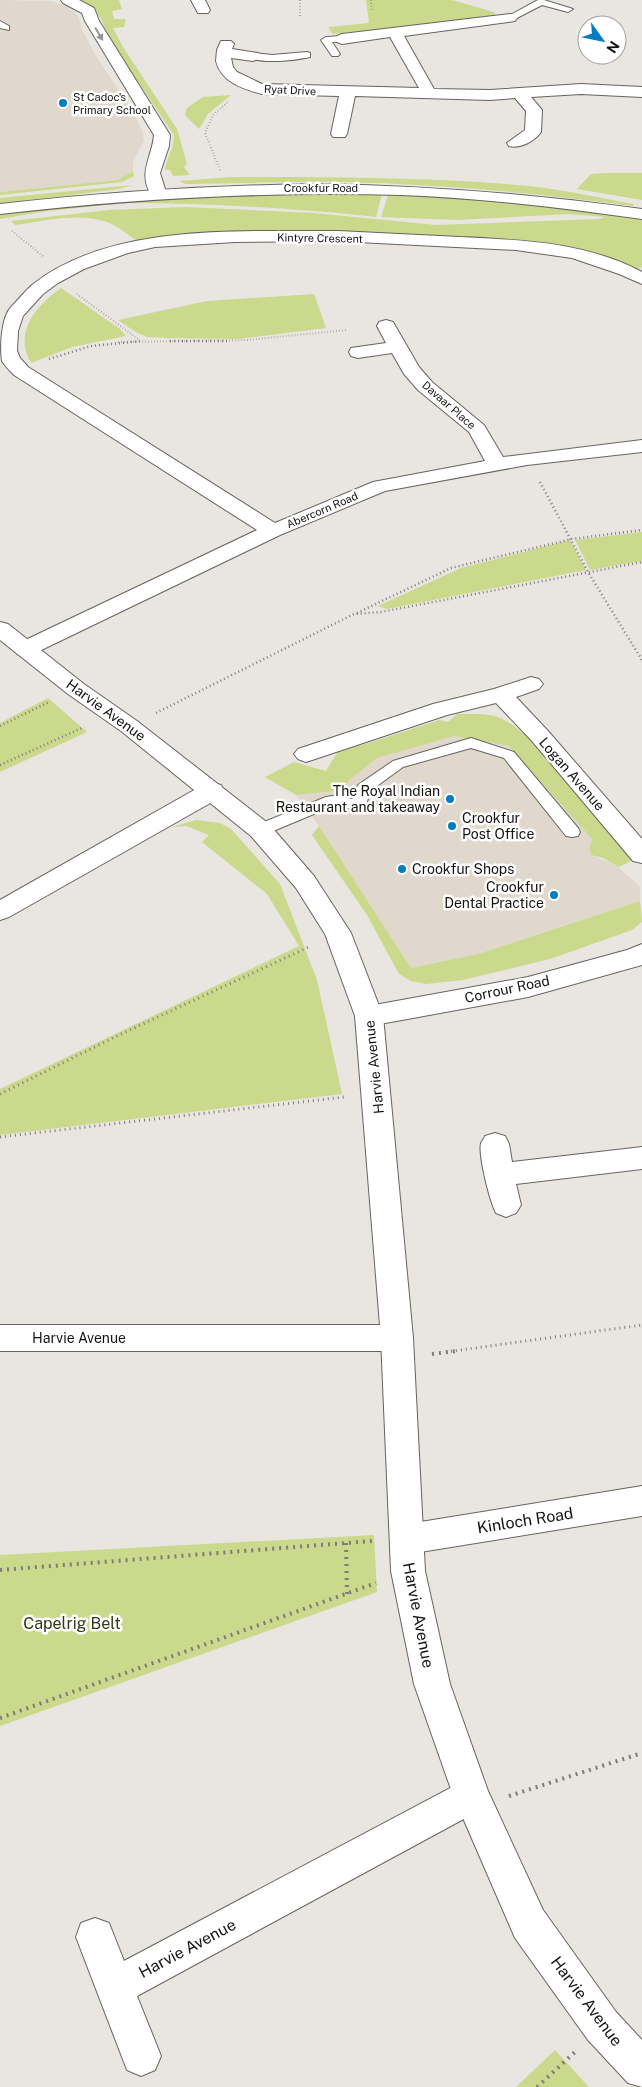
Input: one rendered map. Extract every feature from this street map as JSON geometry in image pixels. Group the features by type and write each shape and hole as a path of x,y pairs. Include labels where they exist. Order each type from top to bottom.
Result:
{"street":[{"path":"68,0 88,11 162,135 161,146 152,173 158,192"},
{"path":"342,39 494,22 510,18"},
{"path":"494,22 506,36"},
{"path":"394,33 428,93"},
{"name":"Ryat Drive","path":"253,56 225,48 224,67 234,76 252,87 276,90 490,95 581,89 642,92"},
{"path":"339,134 348,92"},
{"path":"516,143 533,132 534,110 519,93"},
{"name":"Crookfur Road","path":"0,209 158,192 283,188 386,189 488,195 570,203 642,214"},
{"name":"Kintyre Crescent","path":"273,532 21,370 11,360 8,351 9,331 7,315 58,275 78,265 123,249 155,242 338,236 516,246 554,250 594,258 642,279"},
{"name":"Davaar Place","path":"386,326 411,370 425,386 477,429 498,464"},
{"path":"358,352 399,347"},
{"name":"Abercorn Road","path":"25,649 273,532 380,486 527,459 642,446"},
{"name":"Harvie Avenue","path":"0,630 76,689 121,720 260,830 305,882 338,933 369,1016 377,1093 397,1348 408,1539 408,1571 432,1684 474,1801 529,1924 602,2026 642,2069"},
{"path":"306,754 442,709 501,695 531,684"},
{"name":"Logan Avenue","path":"501,695 540,736 642,855"},
{"path":"0,911 212,791"},
{"name":"Corrour Road","path":"369,1016 528,987 636,957 642,953"},
{"path":"495,1144 506,1205"},
{"path":"499,1174 642,1158"},
{"name":"Harvie Avenue","path":"0,1338 397,1348"},
{"name":"Kinloch Road","path":"408,1539 642,1501"},
{"name":"Harvie Avenue","path":"114,1987 474,1801"},
{"path":"95,1937 141,2056"}],"lane":[{"path":"510,18 541,2 568,9"},
{"path":"335,54 326,40 342,39"},
{"name":"Ryat Drive","path":"253,56 272,58 307,55"},
{"path":"260,830 332,801 359,805 363,788 398,764 471,743 509,755 572,832"}],"path":[{"path":"300,0 300,17"},
{"path":"7,228 83,298 139,340"},
{"path":"21,370 87,345 139,340 240,340 386,326"},
{"path":"527,459 572,539 588,572 642,660"},
{"path":"0,765 121,720 451,568 572,539 642,530"},
{"path":"354,614 381,612 642,562"},
{"path":"0,726 76,689"},
{"path":"0,1094 120,1035 338,933"},
{"path":"306,938 314,953"},
{"path":"0,1137 377,1093"},
{"path":"397,1348 552,1338 642,1324"},
{"path":"0,1570 408,1539"},
{"path":"346,1543 346,1594"},
{"path":"0,1718 408,1571"},
{"path":"474,1801 642,1753"},
{"path":"537,2087 602,2026"}],"shaded area":[{"name":"St Cadoc's Primary School","path":"0,0 52,1 68,7 79,17 81,27 94,53 134,114 143,133 144,141 133,161 133,171 118,180 0,192"},
{"path":"454,736 509,746 592,839 589,849 591,855 616,865 640,887 640,901 478,954 411,968 319,826 296,795 336,791 377,758"}],"green space":[{"path":"79,0 119,0 122,9 112,11 114,19 126,19 124,27 113,28 123,47 177,129 187,164 184,167 190,175 173,176 170,170 165,170 173,145 174,135 110,40 95,10"},
{"path":"366,0 452,0 494,12 496,16 333,34 328,27 369,23"},
{"path":"231,95 208,114 199,129 185,115 187,108 203,97"},
{"path":"133,171 134,176 122,182 0,195 0,192 118,180"},
{"path":"642,173 642,200 577,189 591,174"},
{"path":"231,177 380,178 493,183 530,186 634,204 633,206 524,193 379,183 186,184 179,181"},
{"path":"132,185 119,189 0,204 0,198"},
{"path":"261,193 382,194 376,217 250,207 125,203 125,201"},
{"path":"388,195 483,199 551,206 642,220 642,267 637,269 592,252 544,242 357,233 137,241 115,225 96,219 61,218 15,225 11,221 109,210 185,207 313,213 436,225 600,219 605,217 569,214 457,220 381,217"},
{"path":"116,201 115,204 48,211 0,219 0,214"},
{"path":"61,288 120,329 126,336 72,347 31,363 26,352 26,330 36,311"},
{"path":"314,294 326,328 238,339 166,338 147,337 118,320 207,301"},
{"path":"642,532 642,561 590,570 575,540"},
{"path":"570,540 586,570 387,609 378,606 461,568"},
{"path":"48,698 87,732 0,772 0,723"},
{"path":"457,714 494,716 516,727 635,859 619,867 603,858 591,855 589,849 592,839 509,746 454,736 377,758 336,791 296,795 265,777 294,762 326,771 338,751 440,720 448,722"},
{"path":"196,820 220,823 231,829 280,884 317,980 342,1094 0,1135 0,1089 299,946 267,894 202,842 209,835 186,826 172,827"},
{"path":"319,826 411,968 478,954 640,901 642,922 632,930 550,959 463,980 426,984 411,981 399,974 367,915 312,835"},
{"name":"Capelrig Belt","path":"374,1535 377,1592 0,1726 0,1555"},
{"path":"555,2050 589,2087 516,2087"}],"place":[{"name":"St Cadoc's Primary School","path":"63,103"},
{"name":"The Royal Indian Restaurant and takeaway","path":"450,799"},
{"name":"Crookfur Post Office","path":"452,826"},
{"name":"Crookfur Shops","path":"402,869"},
{"name":"Crookfur Dental Practice","path":"554,895"}]}
